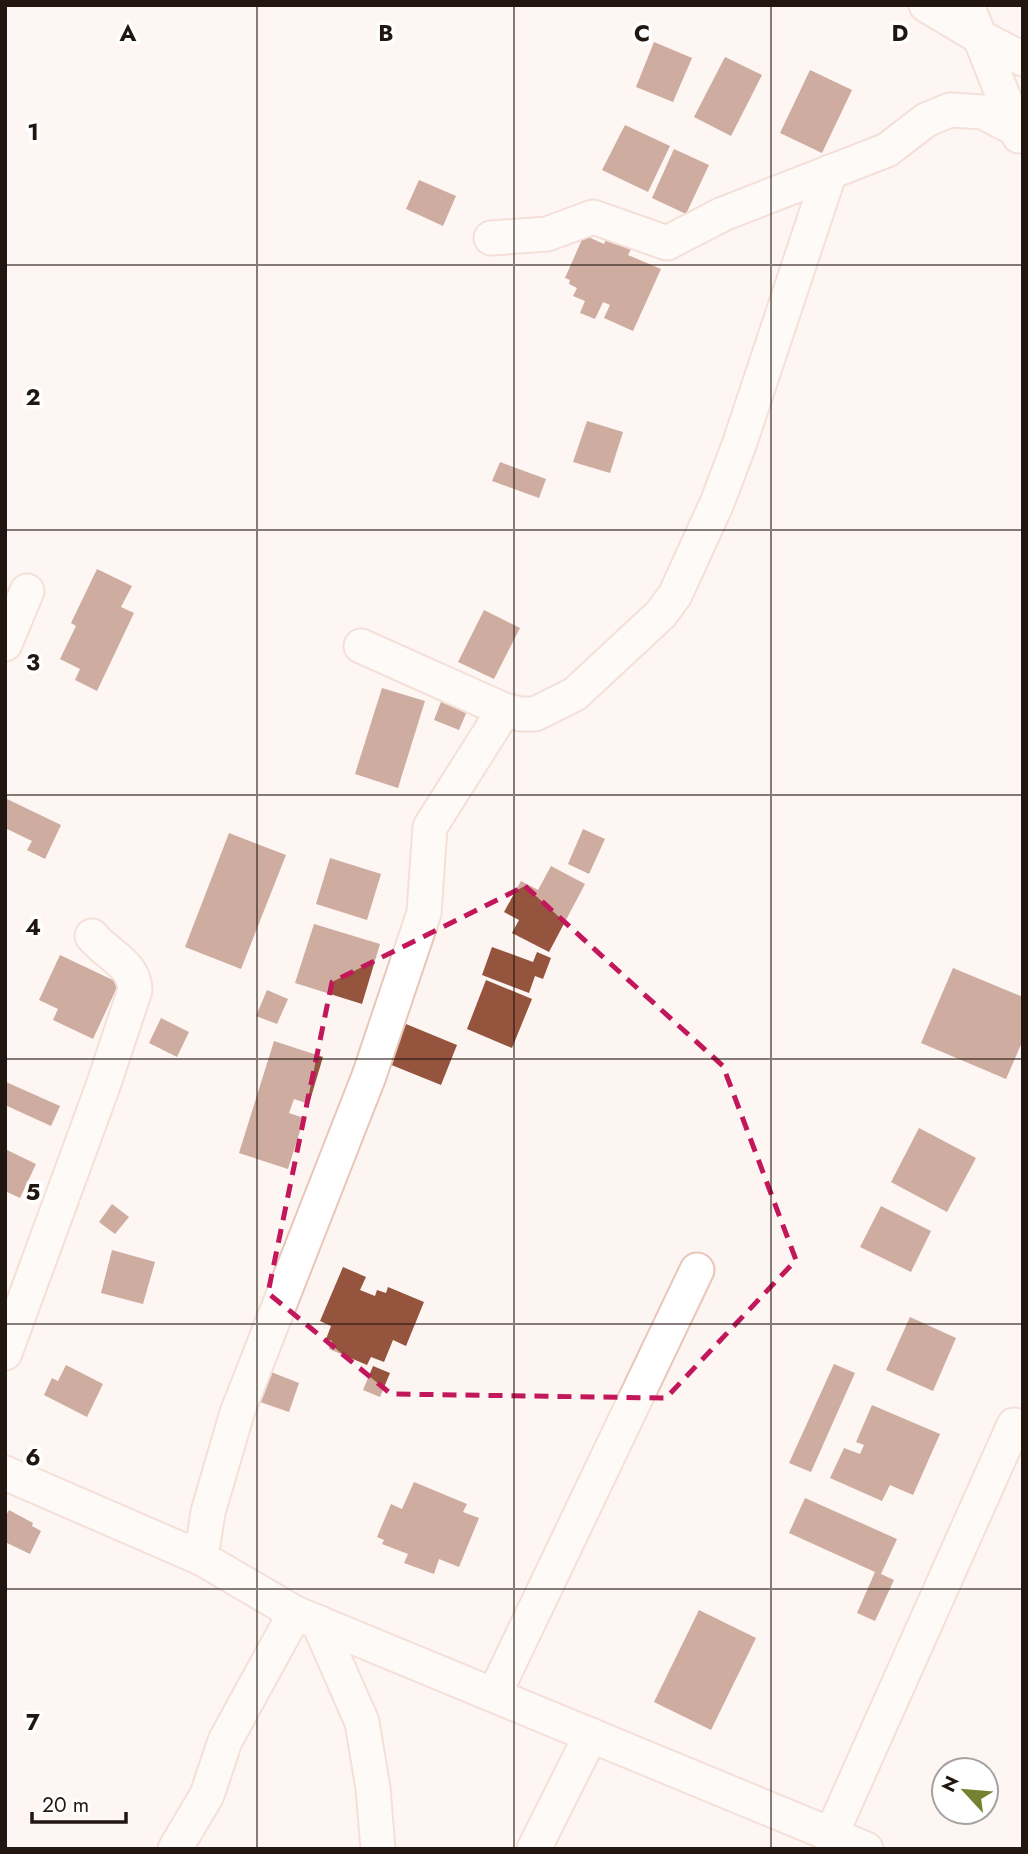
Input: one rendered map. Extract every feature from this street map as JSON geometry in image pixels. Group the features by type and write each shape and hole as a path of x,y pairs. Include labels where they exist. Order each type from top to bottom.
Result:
{"street":[{"path":"926,5 972,21 1023,59"},
{"path":"972,21 1019,136"},
{"path":"491,238 547,234 593,217 667,243 723,214 887,150 926,120 950,110 983,112 1019,136"},
{"path":"360,646 505,710 535,714 575,694 661,614 675,595 717,503 830,173"},
{"path":"5,644 27,591"},
{"path":"201,1558 208,1512 237,1413 369,1076 424,913 430,827 505,710"},
{"path":"5,1353 103,1086 135,990 134,978 126,967 92,936"},
{"path":"494,1695 696,1270"},
{"path":"5,1474 201,1558 307,1617 851,1844 1014,1425"},
{"path":"175,1849 207,1795 225,1741 307,1617"},
{"path":"307,1617 362,1722 373,1788 377,1849"},
{"path":"534,1849 591,1735"}],"highlighted area":[{"path":"525,886 723,1066 796,1260 666,1398 391,1394 268,1293 332,982"}],"building":[{"path":"654,42 692,58 673,102 636,87"},
{"path":"725,57 762,75 731,136 694,117"},
{"path":"810,70 852,90 822,153 780,133"},
{"path":"625,125 670,146 648,192 602,170"},
{"path":"674,149 709,165 686,214 652,198"},
{"path":"419,180 456,196 443,226 406,209"},
{"path":"609,232 634,243 628,255 661,269 633,331 604,318 610,305 603,302 595,319 580,313 585,301 573,296 577,288 565,278 584,235 604,244"},
{"path":"587,421 623,432 610,473 573,462"},
{"path":"500,462 546,479 539,498 492,481"},
{"path":"97,569 132,586 121,607 134,613 97,691 75,680 80,669 60,659 76,626 71,623"},
{"path":"484,610 520,628 494,679 458,662"},
{"path":"382,688 425,701 398,788 355,774"},
{"path":"444,694 470,704 459,730 434,720"},
{"path":"5,798 61,825 45,859 27,850 32,841 5,828"},
{"path":"583,829 605,839 589,874 568,864"},
{"path":"229,833 286,855 241,969 185,947"},
{"path":"330,858 381,874 367,920 316,904"},
{"path":"551,866 585,884 549,952 512,933 519,920 504,912 521,881 538,890"},
{"path":"314,924 380,944 362,1004 295,983"},
{"path":"492,947 533,962 537,952 551,958 543,979 535,976 529,993 482,975"},
{"path":"60,955 119,983 93,1039 53,1020 58,1009 39,1000"},
{"path":"953,968 1023,997 1023,1040 1006,1079 921,1043"},
{"path":"486,980 532,999 512,1048 467,1029"},
{"path":"267,990 288,999 277,1024 256,1016"},
{"path":"161,1018 189,1032 177,1057 149,1043"},
{"path":"406,1024 457,1045 441,1085 389,1064"},
{"path":"274,1041 323,1057 309,1104 294,1099 289,1113 304,1118 288,1169 239,1153"},
{"path":"6,1082 60,1106 51,1126 5,1105"},
{"path":"919,1128 976,1158 947,1212 891,1182"},
{"path":"5,1149 36,1164 20,1198 5,1191"},
{"path":"112,1204 129,1217 115,1234 99,1222"},
{"path":"881,1206 931,1231 911,1272 860,1247"},
{"path":"112,1250 155,1262 143,1304 101,1293"},
{"path":"343,1267 366,1277 360,1290 375,1296 377,1290 386,1293 388,1287 424,1302 406,1346 393,1340 384,1362 371,1357 367,1365 329,1349 332,1341 326,1339 331,1326 320,1321"},
{"path":"910,1317 956,1338 933,1391 886,1370"},
{"path":"834,1364 855,1373 811,1472 789,1463"},
{"path":"66,1365 103,1384 87,1417 44,1395 52,1378 58,1381"},
{"path":"373,1366 390,1373 380,1397 363,1390"},
{"path":"271,1372 299,1383 289,1412 260,1402"},
{"path":"872,1405 940,1434 913,1495 890,1485 882,1501 830,1478 844,1448 860,1454 864,1445 856,1442"},
{"path":"414,1482 467,1504 463,1512 479,1518 459,1567 439,1559 434,1574 404,1563 408,1554 382,1544 384,1540 377,1537 391,1504 402,1509"},
{"path":"805,1498 897,1539 881,1574 894,1580 875,1621 857,1613 875,1572 789,1533"},
{"path":"9,1510 33,1523 32,1526 41,1531 30,1554 5,1542 5,1517"},
{"path":"699,1610 756,1638 711,1730 654,1702"}]}
